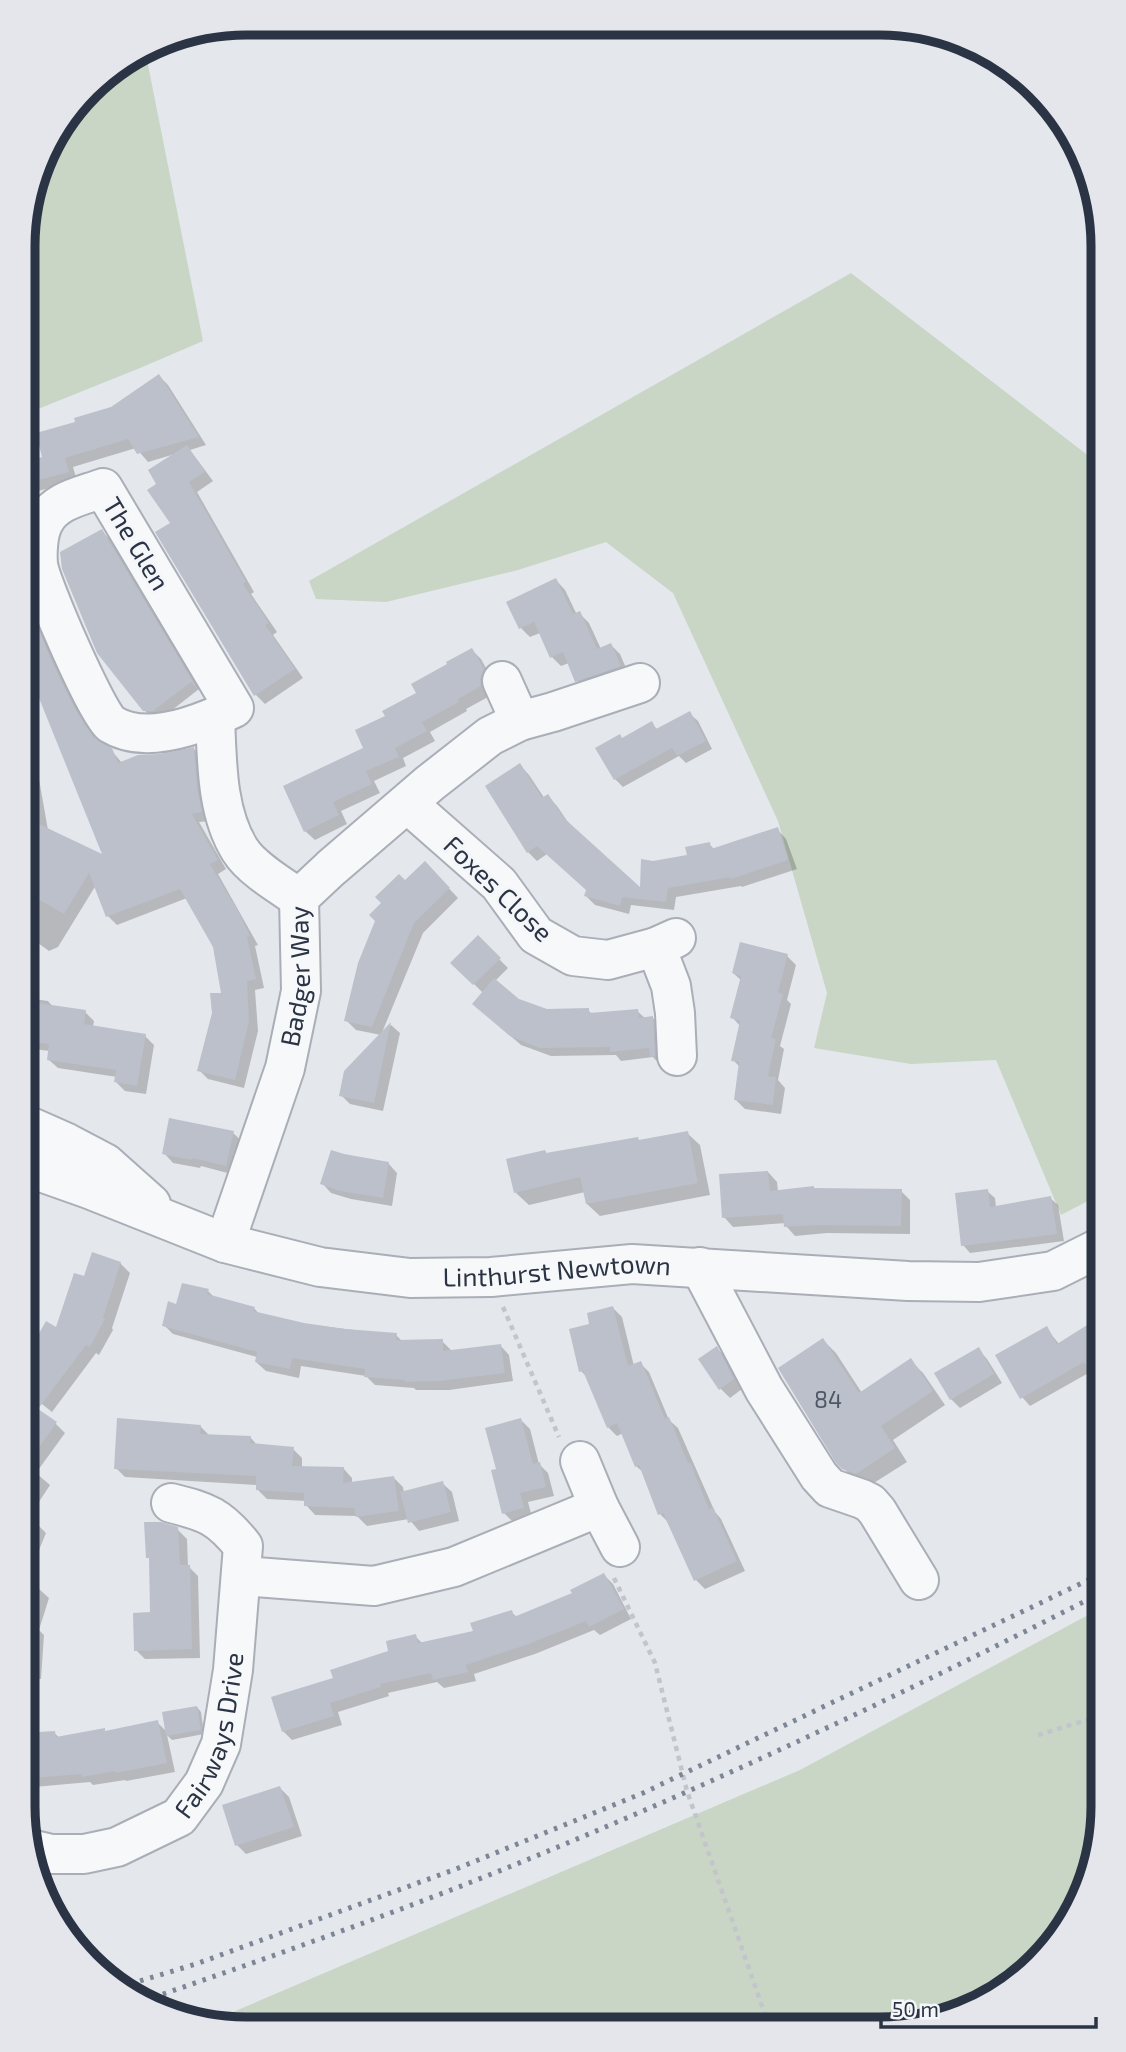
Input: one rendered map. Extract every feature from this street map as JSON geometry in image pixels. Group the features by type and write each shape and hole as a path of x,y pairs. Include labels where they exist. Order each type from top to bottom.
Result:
{"street":[{"name":"The Glen","path":"103,488 234,708 215,717 165,732 130,733 108,723 88,687 38,566 42,524 50,511 65,502 103,488"},
{"path":"502,681 537,716"},
{"name":"Badger Way","path":"225,1243 285,1068 301,991 299,898 331,867 430,783 490,736 537,716 640,683"},
{"path":"215,717 218,773 227,821 240,852 265,875 299,898"},
{"name":"Foxes Close","path":"408,804 499,884 536,934 573,956 608,960 666,942 675,1013 677,1056"},
{"path":"35,1129 105,1163 171,1222"},
{"name":"Linthurst Newtown","path":"35,1170 225,1243 320,1267 410,1278 491,1277 632,1264 908,1281 979,1282 1053,1270 1091,1252"},
{"path":"700,1267 764,1388 819,1476 830,1488 870,1503 919,1580"},
{"path":"580,1461 599,1507 620,1547"},
{"path":"171,1503 203,1511 228,1528 242,1561 374,1586 454,1567 599,1507"},
{"name":"Fairways Drive","path":"40,1851 84,1854 117,1847 179,1817 204,1783 221,1744 233,1670 242,1561"}],"path":[{"path":"491,1277 569,1461 580,1461"},
{"path":"620,1547 604,1555 655,1663 687,1791 766,2017"},
{"path":"1038,1735 1091,1719"}],"green space":[{"path":"147,60 203,341 35,412 35,246 37,219 46,178 63,141 87,107 107,87"},
{"path":"851,273 1091,458 1091,1199 1061,1215 996,1060 911,1064 814,1048 827,993 778,821 673,593 606,542 518,570 386,602 316,599 309,581"},
{"path":"1091,1613 1091,1820 1080,1874 1063,1911 1029,1955 997,1981 973,1995 934,2010 880,2017 225,2015 800,1770"}],"building":[{"path":"159,374 199,437 137,454 128,439 65,458 69,472 35,481 35,459 42,457 36,433 75,422 74,418 111,407"},
{"path":"187,445 205,472 189,482 246,582 243,584 269,623 265,625 295,669 254,696 155,532 170,523 147,490 156,484 148,470"},
{"path":"102,529 198,690 191,682 153,711 143,711 97,653 62,569 60,552"},
{"path":"556,578 573,614 580,611 597,649 611,643 621,666 575,682 563,652 550,658 534,622 519,629 506,602"},
{"path":"35,620 75,709 94,738 112,748 118,763 138,755 160,754 194,747 202,812 192,814 218,860 210,864 250,936 247,937 256,979 247,981 249,1021 235,1080 197,1071 212,1013 210,993 221,993 213,947 180,889 106,917 89,873 64,914 35,897 35,855 38,850 35,849 35,822 102,854 35,688"},
{"path":"472,648 484,669 480,678 481,686 458,699 459,702 422,722 427,731 395,748 399,757 366,771 372,784 333,802 339,815 304,832 283,786 363,748 355,730 385,716 382,711 416,693 411,684"},
{"path":"690,711 706,741 677,756 672,748 614,780 595,748 620,734 622,738 652,721 656,729"},
{"path":"520,763 542,798 548,794 565,819 640,887 641,859 653,861 687,855 685,847 710,842 711,849 778,827 788,860 731,879 668,888 666,902 622,897 620,906 584,896 586,890 537,846 527,853 485,786"},
{"path":"425,861 450,888 414,923 372,1027 344,1021 358,963 375,921 369,915 381,903 375,897 399,874 405,880"},
{"path":"478,935 501,958 473,985 450,963"},
{"path":"740,942 788,954 778,992 783,994 771,1038 776,1039 768,1076 776,1077 773,1105 734,1100 739,1062 731,1061 740,1021 730,1018 741,976 732,973"},
{"path":"494,978 519,999 547,1009 589,1008 589,1013 638,1009 639,1018 653,1016 655,1056 650,1057 649,1048 610,1052 610,1047 540,1048 510,1036 472,1004"},
{"path":"35,1003 86,1010 84,1024 146,1034 137,1086 114,1082 116,1070 47,1060 49,1044 35,1042"},
{"path":"391,1022 374,1103 339,1096 344,1071"},
{"path":"169,1118 234,1131 226,1166 162,1154"},
{"path":"688,1131 698,1183 586,1204 580,1177 514,1193 506,1159 545,1150 546,1153"},
{"path":"331,1150 389,1162 383,1198 340,1191 320,1184"},
{"path":"768,1171 770,1191 814,1186 902,1189 901,1226 784,1227 783,1214 722,1218 719,1174"},
{"path":"988,1189 990,1207 1051,1196 1057,1234 961,1246 955,1193"},
{"path":"92,1252 121,1262 103,1318 105,1319 90,1347 86,1345 38,1409 57,1422 35,1453 35,1339 46,1321 56,1327 74,1273 84,1276"},
{"path":"182,1283 209,1289 207,1294 255,1307 253,1311 304,1323 397,1333 396,1340 443,1339 443,1351 501,1344 505,1373 405,1382 364,1377 365,1369 292,1358 290,1369 255,1362 257,1352 162,1326 168,1301 176,1304"},
{"path":"613,1306 628,1366 641,1361 665,1419 669,1417 709,1509 713,1507 737,1561 694,1581 663,1513 658,1515 639,1465 635,1467 617,1423 607,1428 583,1371 579,1372 569,1329 589,1324 587,1313"},
{"path":"1091,1323 1091,1373 1084,1362 1020,1399 995,1355 1047,1326 1057,1344"},
{"path":"823,1338 859,1393 911,1358 933,1391 881,1426 895,1448 856,1474 842,1469 836,1463 778,1368"},
{"path":"717,1346 734,1379 719,1390 698,1359"},
{"path":"979,1347 994,1374 950,1400 934,1373"},
{"path":"117,1418 201,1425 200,1434 251,1436 250,1443 294,1447 292,1466 344,1467 343,1483 394,1476 399,1511 356,1517 354,1508 304,1506 304,1493 256,1490 256,1476 114,1469"},
{"path":"521,1418 533,1464 540,1462 546,1487 520,1493 524,1508 502,1514 491,1470 496,1469 485,1428"},
{"path":"443,1481 451,1512 408,1523 400,1492"},
{"path":"144,1522 161,1522 178,1527 180,1565 190,1565 192,1649 134,1651 133,1613 150,1612 149,1558 146,1558"},
{"path":"604,1573 624,1609 589,1627 586,1621 466,1665 468,1672 433,1680 431,1673 380,1684 381,1687 330,1703 334,1716 282,1732 271,1697 333,1678 330,1670 388,1651 386,1641 416,1634 418,1643 473,1631 470,1623 512,1610 514,1617 572,1593 570,1590"},
{"path":"197,1706 201,1730 166,1736 162,1712"},
{"path":"158,1720 167,1763 82,1777 81,1774 35,1778 35,1732 55,1731 56,1737 105,1728 105,1731"},
{"path":"280,1786 294,1827 235,1846 222,1805"}],"railway":[{"path":"133,1983 196,1964 456,1869 643,1793 1091,1579"},
{"path":"156,1996 408,1906 633,1815 837,1723 1091,1598"}]}
